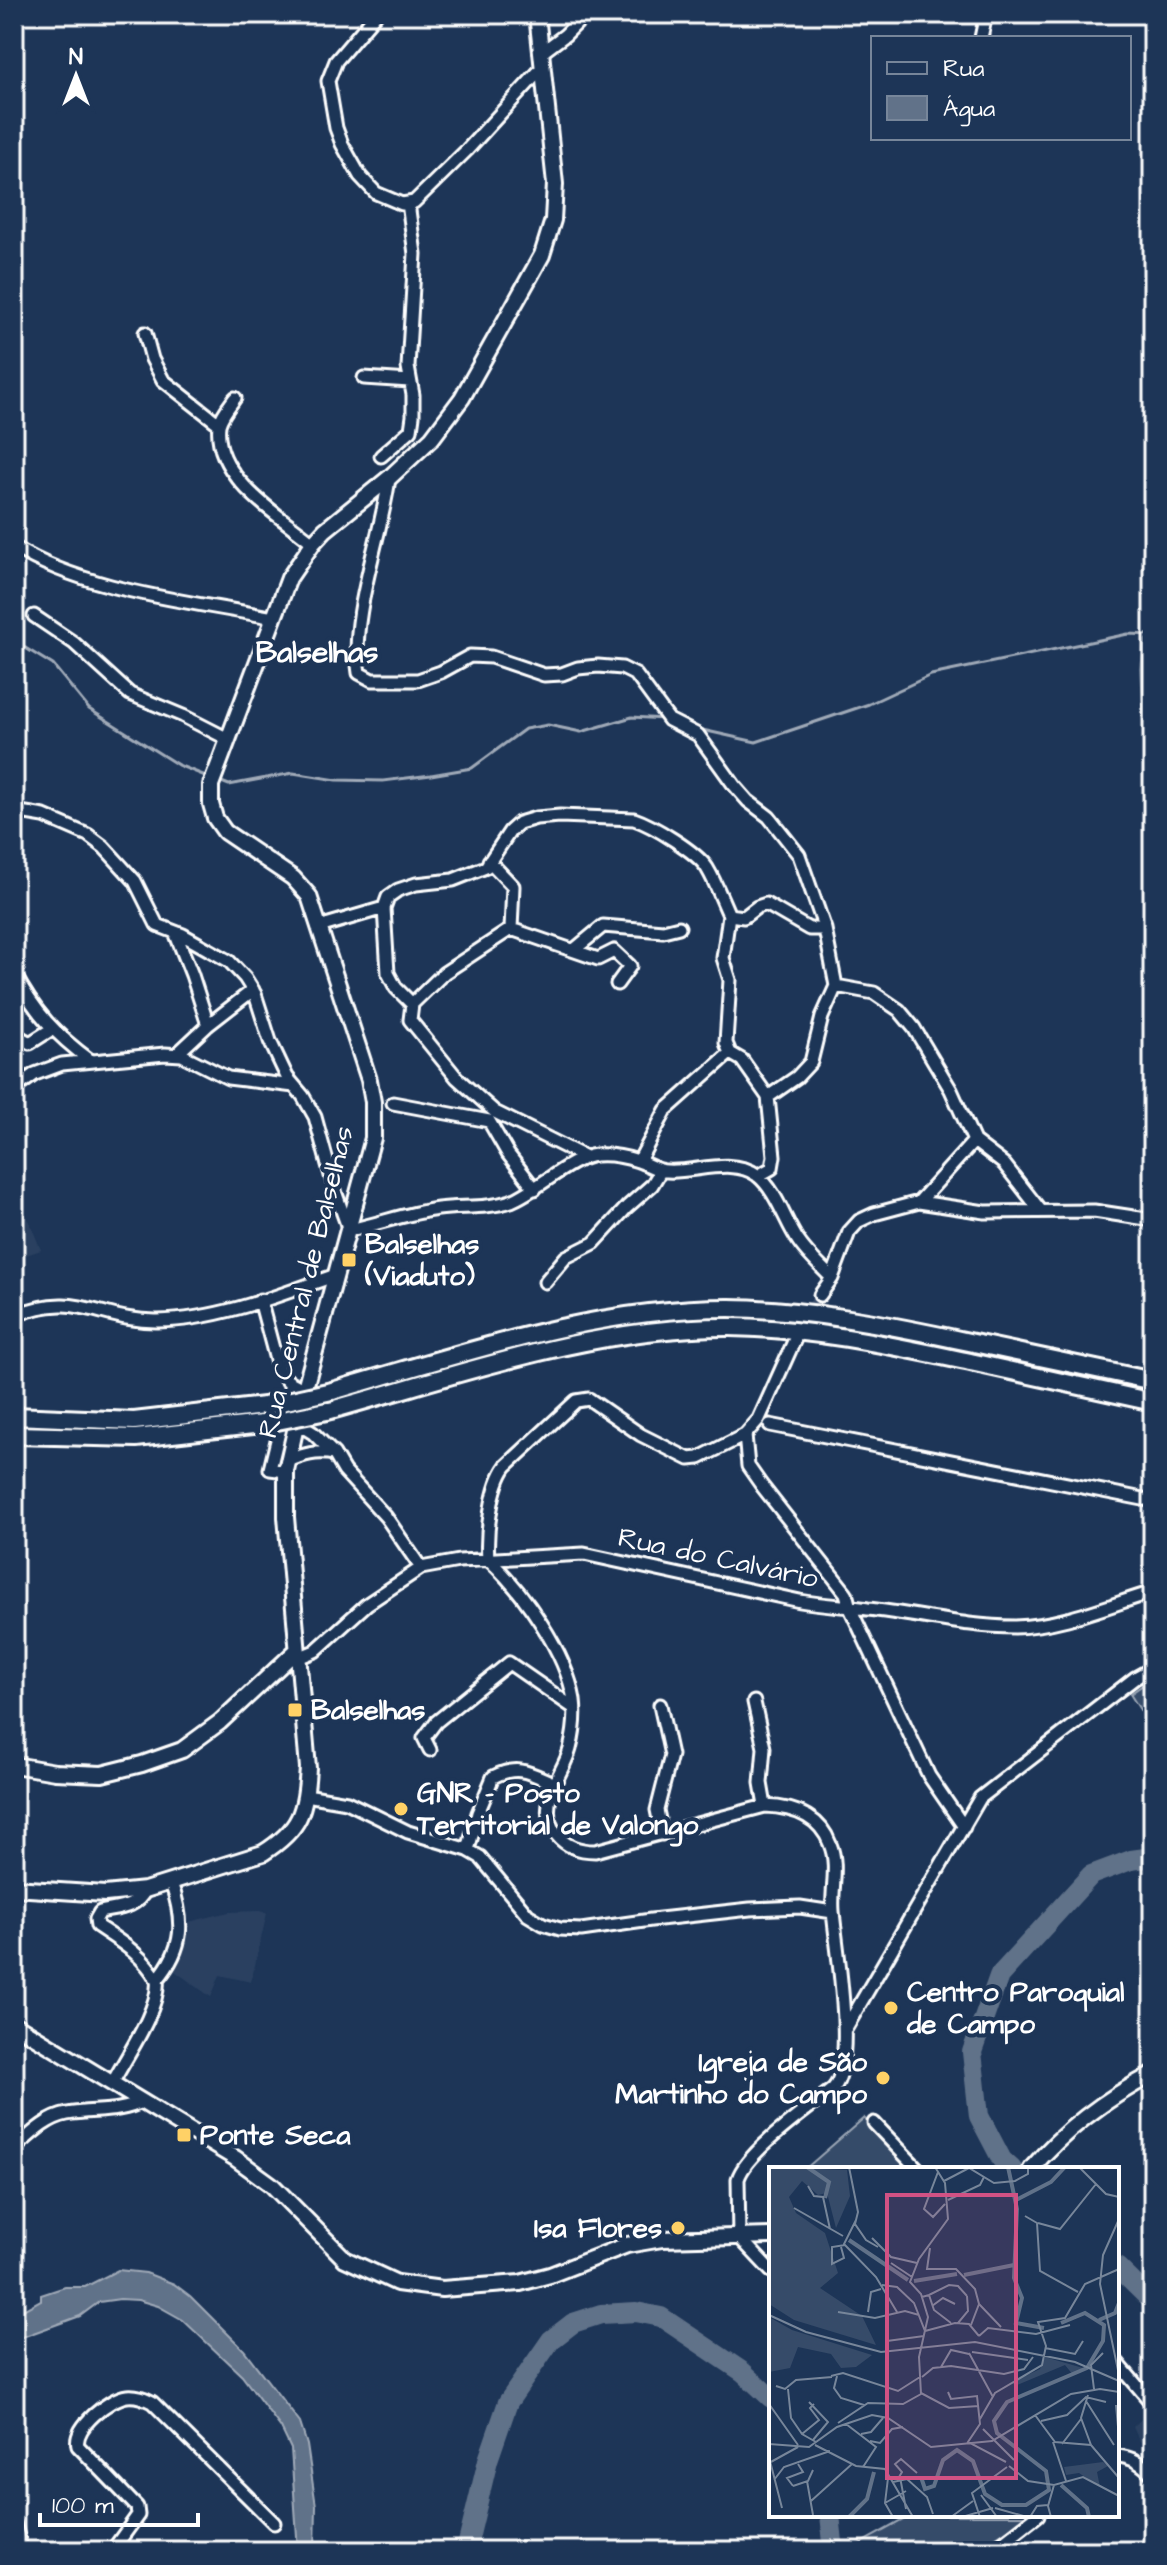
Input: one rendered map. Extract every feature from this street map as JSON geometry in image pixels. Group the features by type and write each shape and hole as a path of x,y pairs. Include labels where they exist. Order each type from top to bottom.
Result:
{"highway":[{"path":"14,1416 134,1421 264,1406 332,1391 543,1330 635,1314 727,1308 802,1311 892,1326 1153,1381"},
{"path":"14,1435 136,1438 262,1424 327,1411 546,1350 639,1333 727,1327 794,1330 897,1346 1153,1402"}],"main road":[{"name":"Rua Central de Balselhas","path":"14,1888 105,1894 145,1890 263,1853 280,1842 296,1824 305,1806 308,1768 286,1517 287,1466 295,1429 298,1387 336,1275 373,1138 373,1102 369,1080 309,896 293,878 225,832 215,818 211,804 214,778 289,578 313,543 432,438 462,398 542,255 553,220 555,184 537,14"},
{"path":"262,1683 277,1677 289,1679 298,1666"},
{"path":"14,1765 55,1772 102,1774 142,1764 182,1750 220,1722 262,1683 298,1666"},
{"path":"14,2024 235,2158 272,2185 345,2259 397,2283 442,2289 520,2283 550,2275 627,2245 662,2239 769,2236"},
{"path":"1035,2164 1077,2123 1125,2089 1153,2074"}],"street":[{"path":"376,14 336,61 328,81 336,128 360,176 376,193 402,204 414,202 467,150 542,60 586,14"},
{"path":"981,36 986,14"},
{"path":"381,456 411,430 413,395 408,367 416,268 408,203"},
{"path":"145,333 152,359 163,380 219,424"},
{"path":"364,378 410,381"},
{"path":"235,398 219,424 222,453 229,470 247,489 313,543"},
{"path":"389,478 386,507 359,625 356,658 359,673 372,680 418,680 470,656 491,657 544,675 598,666 622,668 636,675 669,720 698,735 734,785 769,817 799,855 825,929 836,986 822,1017 811,1062 797,1077 768,1097"},
{"path":"14,547 38,562 162,599 274,618"},
{"path":"34,616 74,643 130,694 228,739"},
{"path":"14,811 44,816 88,835 104,847 135,881 157,925 229,961 245,978 253,990 275,1055 315,1117 349,1230 438,1209 508,1202 585,1157 598,1155 639,1161 661,1170 731,1168 747,1170 758,1176 769,1189 800,1245 832,1278"},
{"path":"412,1004 396,988 388,973 384,908 388,897 416,884 453,880 486,867 510,831 519,823 536,818 560,816 645,822 699,859 729,915 723,958 730,980 726,1043 730,1053 742,1060 768,1097 772,1115 772,1168 758,1176"},
{"path":"489,861 513,886 511,929"},
{"path":"729,915 744,917 766,904 809,929 825,929"},
{"path":"319,927 384,908"},
{"path":"574,950 603,926 663,931 679,927"},
{"path":"511,929 598,959 614,951 630,966 617,984"},
{"path":"511,929 444,973 412,1004 410,1020 492,1116 508,1154 535,1189"},
{"path":"175,932 208,1025"},
{"path":"14,973 29,1001 52,1029 91,1061"},
{"path":"836,986 874,993 899,1010 914,1028 951,1090 974,1141 1004,1164 1040,1210"},
{"path":"177,1054 253,990"},
{"path":"14,1034 30,1043 52,1029"},
{"path":"639,1161 666,1110 730,1053"},
{"path":"14,1089 35,1074 62,1064 177,1054 228,1078 294,1086"},
{"path":"393,1103 492,1116 585,1157"},
{"path":"919,1202 974,1141"},
{"path":"545,1282 566,1257 594,1243 652,1185 661,1170"},
{"path":"820,1295 832,1278 849,1232 859,1221 919,1202 985,1212 1094,1211 1153,1220"},
{"path":"14,1316 53,1304 71,1304 156,1321 216,1313 336,1275"},
{"path":"260,1300 279,1371 298,1387 270,1469 287,1466 304,1454 318,1451 334,1454"},
{"path":"769,2269 739,2237 738,2179 752,2156 838,2084 845,2030 833,1912 835,1864 830,1842 818,1824 802,1812 765,1806 595,1851 581,1851 568,1846 553,1831 549,1812 550,1796 570,1750 575,1722 573,1696 550,1634 488,1559 486,1543 498,1477 576,1401 589,1399 641,1435 689,1459 699,1458 745,1435 759,1419 795,1339"},
{"path":"770,1425 1153,1501"},
{"path":"295,1429 305,1428 313,1433 334,1454 344,1471 386,1517 421,1568"},
{"path":"745,1435 748,1466 846,1593 850,1608 929,1776 964,1827"},
{"name":"Rua do Calvário","path":"298,1666 367,1604 421,1568 459,1561 584,1554 800,1601 954,1623 1017,1627 1057,1621 1153,1592"},
{"path":"430,1750 424,1738 436,1722 509,1663 574,1708"},
{"path":"845,2030 980,1798 1135,1678 1153,1668"},
{"path":"754,1702 764,1748 761,1783 765,1806"},
{"path":"660,1705 671,1755 657,1810 662,1834"},
{"path":"468,1850 478,1813 493,1777 508,1770 524,1770 555,1784"},
{"path":"306,1795 347,1802 408,1832 468,1850 480,1857 528,1915 560,1929 581,1930 750,1909 800,1907 833,1912"},
{"path":"157,1980 169,1966 182,1928 180,1908 171,1882"},
{"path":"113,2082 159,1990 150,1967 135,1951 97,1926 96,1919 100,1912 129,1906 141,1899 145,1890"},
{"path":"14,2149 43,2124 65,2114 118,2110 143,2101"},
{"path":"874,2123 916,2167"},
{"path":"1119,2364 1150,2401"},
{"path":"112,2551 138,2515 137,2507 78,2446 76,2438 80,2429 114,2400 127,2396 139,2396 152,2402 274,2523"},
{"path":"1119,2456 1143,2464 1153,2475"},
{"path":"992,2551 1035,2517"},
{"path":"14,2522 18,2547"}],"shaded area":[{"path":"14,1184 41,1250 14,1259"},
{"path":"1153,1678 1153,1730 1130,1694"},
{"path":"229,1912 267,1913 251,1982 220,1975 211,1997 172,1969 180,1943 186,1937 185,1923"},
{"path":"864,2118 907,2167 807,2167"},
{"path":"1153,2408 1153,2456 1139,2440 1133,2427"},
{"path":"908,2517 1026,2517 975,2551 850,2549"}],"water":[{"path":"118,2270 146,2273 174,2284 190,2296 244,2350 300,2423 307,2445 316,2506 315,2551 298,2551 291,2449 281,2428 242,2376 183,2320 158,2306 120,2299 99,2302 80,2316 14,2340 14,2319 21,2311 41,2300 41,2295 65,2287 85,2287"}],"waterway":[{"path":"698,729 756,742 869,704 931,675 1128,634 1153,635"},
{"path":"14,641 53,665 89,709 178,765 208,777"},
{"path":"1153,645 1150,669 1153,718"},
{"path":"219,781 229,785 293,773 337,780 383,781 431,775 472,768 525,729 548,725 581,732 632,717 664,719"},
{"path":"1010,2167 1002,2160 979,2116 972,2052 999,1976 1091,1875 1131,1860 1153,1857"},
{"path":"1119,2269 1153,2302"},
{"path":"466,2551 488,2460 508,2402 551,2340 573,2323 601,2314 636,2312 661,2317 743,2372 769,2396"},
{"path":"830,2517 834,2551"}],"tunnel":[{"path":"798,1335 820,1295"}],"place":[{"name":"Balselhas (Viaduto)","path":"349,1260"},
{"name":"Balselhas","path":"295,1710"},
{"name":"GNR - Posto Territorial de Valongo","path":"401,1809"},
{"name":"Centro Paroquial de Campo","path":"891,2008"},
{"name":"Igreja de São Martinho do Campo","path":"883,2078"},
{"name":"Ponte Seca","path":"184,2135"},
{"name":"Isa Flores","path":"678,2228"}],"district":[{"name":"Balselhas","path":"317,653"}]}
